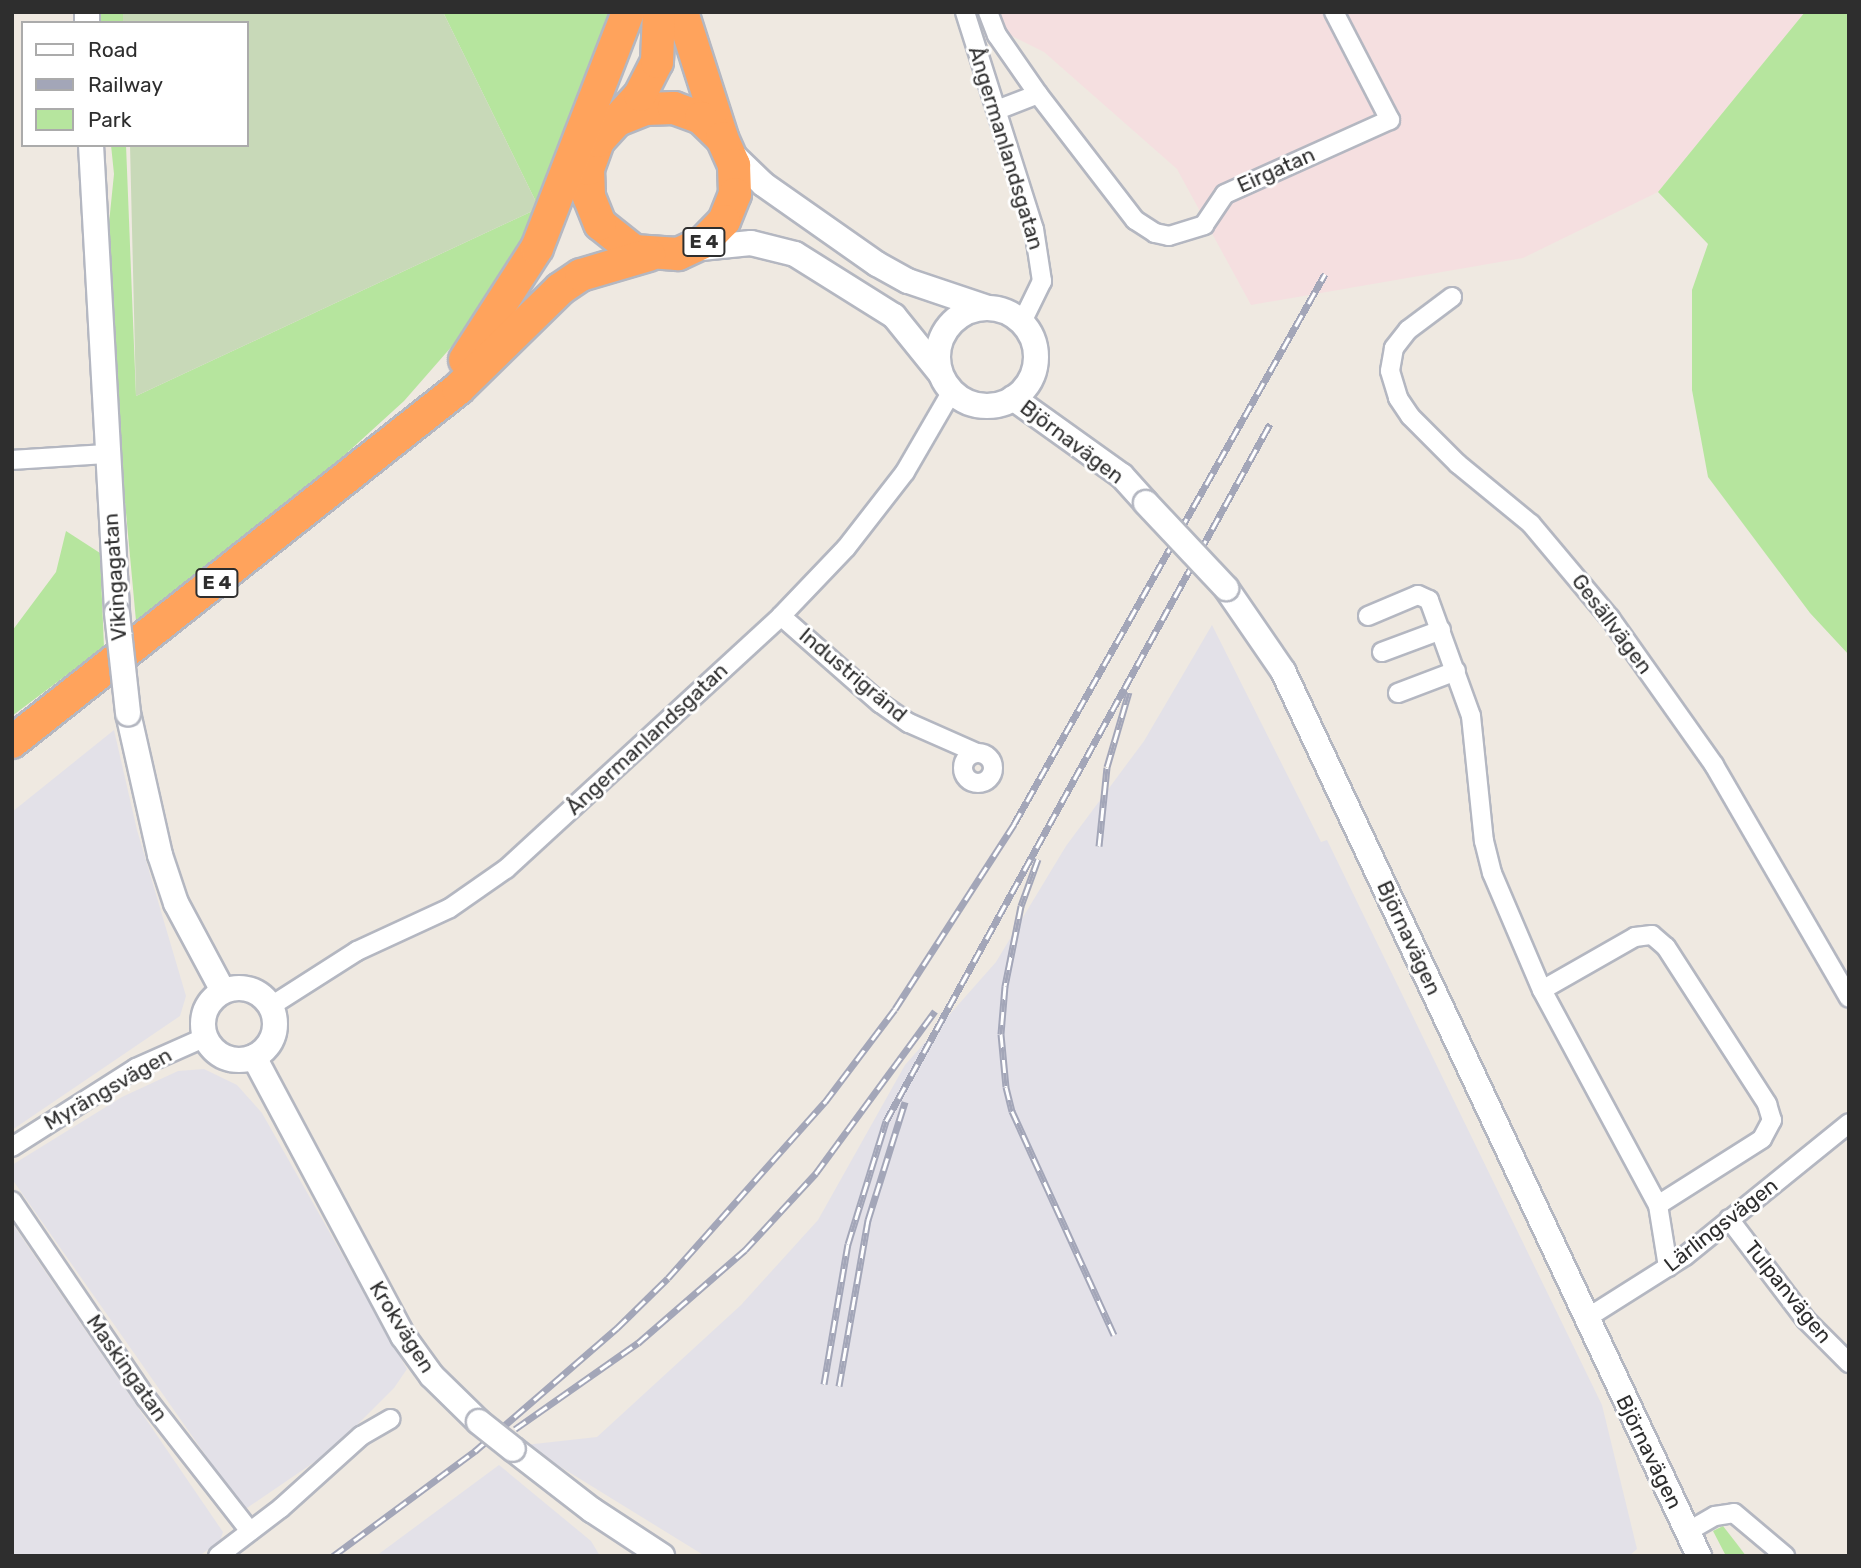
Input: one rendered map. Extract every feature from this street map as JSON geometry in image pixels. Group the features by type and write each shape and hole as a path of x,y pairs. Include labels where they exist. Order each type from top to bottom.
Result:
{"highway":[{"path":"465,360 537,248 628,12"},
{"name":"E 4","path":"417,419 544,270 587,183 595,148 640,95 657,62 659,12"},
{"name":"E 4","path":"12,741 280,534 503,350 560,289 581,275 649,255 691,249 715,233 731,208 736,179 682,12"},
{"path":"618,120 645,109 674,108 701,118 726,145"},
{"path":"587,183 600,224 621,244 649,255"}],"main road":[{"path":"691,249 751,243 794,254 894,316 947,383 982,405 1013,398 1030,381 1035,366 1034,342 1021,322 988,308 917,285 877,264 763,184 726,145"},
{"name":"Vikingagatan","path":"91,147 105,454 117,613 128,713 160,855 177,903 223,991"},
{"path":"947,383 938,351 947,328 966,313 988,308"},
{"name":"Björnavägen","path":"1013,398 1122,476 1226,587 1283,671 1587,1318 1690,1547"},
{"path":"251,989 271,1006 274,1033 267,1048 254,1057 226,1058 206,1037 205,1014 223,991 251,989"},
{"name":"Krokvägen","path":"254,1057 403,1336 432,1376 479,1422 524,1459 647,1552"}],"street":[{"name":"Ångermanlandsgatan","path":"965,12 1034,229 1041,270 1036,298 1021,322"},
{"path":"988,12 998,36 1038,94 997,110"},
{"name":"Eirgatan","path":"1038,94 1135,220 1155,233 1180,234 1204,225 1225,194 1390,120 1334,12"},
{"name":"Gesällvägen","path":"1452,297 1408,330 1394,348 1390,371 1398,398 1410,416 1458,464 1531,524 1610,618 1714,765 1849,998"},
{"name":"Ångermanlandsgatan","path":"271,1006 342,960 450,908 491,881 781,616 886,498 947,383"},
{"path":"12,460 105,454"},
{"path":"1368,616 1418,595 1429,600 1457,671 1473,725 1488,857 1542,990 1658,1205 1668,1267"},
{"name":"Industrigränd","path":"781,616 880,703 969,754"},
{"path":"1382,652 1441,630"},
{"path":"1398,693 1457,671"},
{"path":"1542,990 1635,937 1652,935 1666,947 1767,1104 1772,1120 1762,1139 1658,1205"},
{"name":"Myrängsvägen","path":"12,1147 136,1068 206,1037"},
{"name":"Lärlingsvägen","path":"1587,1318 1668,1267 1849,1123"},
{"name":"Maskingatan","path":"12,1200 146,1398 250,1531"},
{"name":"Tulpanvägen","path":"1729,1219 1806,1320 1849,1363"},
{"path":"218,1556 361,1436 391,1419"},
{"path":"1690,1547 1715,1516 1734,1513 1785,1556"}],"shaded area":[{"path":"999,12 1805,12 1658,192 1523,258 1251,305 1177,169 1044,52 1004,32"},
{"path":"1212,625 1321,842 1327,840 1602,1405 1637,1549 1629,1556 705,1556 525,1445 597,1437 741,1305 818,1220 905,1065 996,962 1066,846 1144,741"},
{"path":"114,730 137,830 186,996 180,1016 12,1130 12,812"},
{"path":"204,1069 237,1085 262,1113 407,1369 394,1388 332,1450 244,1510 12,1179 12,1165 122,1097 178,1071"},
{"path":"12,1223 223,1532 220,1541 199,1556 12,1556"},
{"path":"499,1465 591,1541 600,1556 376,1556"}],"green space":[{"path":"101,12 123,12 123,21 101,21"},
{"path":"123,12 443,12 539,208 136,396 130,147 248,147 248,21 123,21"},
{"path":"443,12 621,12 583,158 488,305 404,401 326,472 136,621 119,437 109,223 114,174 111,147 126,147 136,396 539,208"},
{"path":"1805,12 1849,12 1849,655 1810,613 1708,477 1692,390 1692,290 1708,244 1658,192"},
{"path":"66,531 100,553 104,647 12,716 12,631 56,572"},
{"path":"1723,1526 1746,1556 1726,1556 1713,1531"}],"railway":[{"path":"333,1556 475,1451 617,1328 668,1278 825,1102 895,1009 1014,824 1325,274"},
{"path":"824,1384 848,1244 886,1121 1270,424"},
{"path":"1099,846 1107,767 1129,692"},
{"path":"1038,859 1021,906 1005,986 1001,1034 1006,1087 1012,1111 1114,1335"},
{"path":"515,1429 638,1343 745,1250 816,1173 935,1011"},
{"path":"839,1386 868,1220 905,1102"}]}
